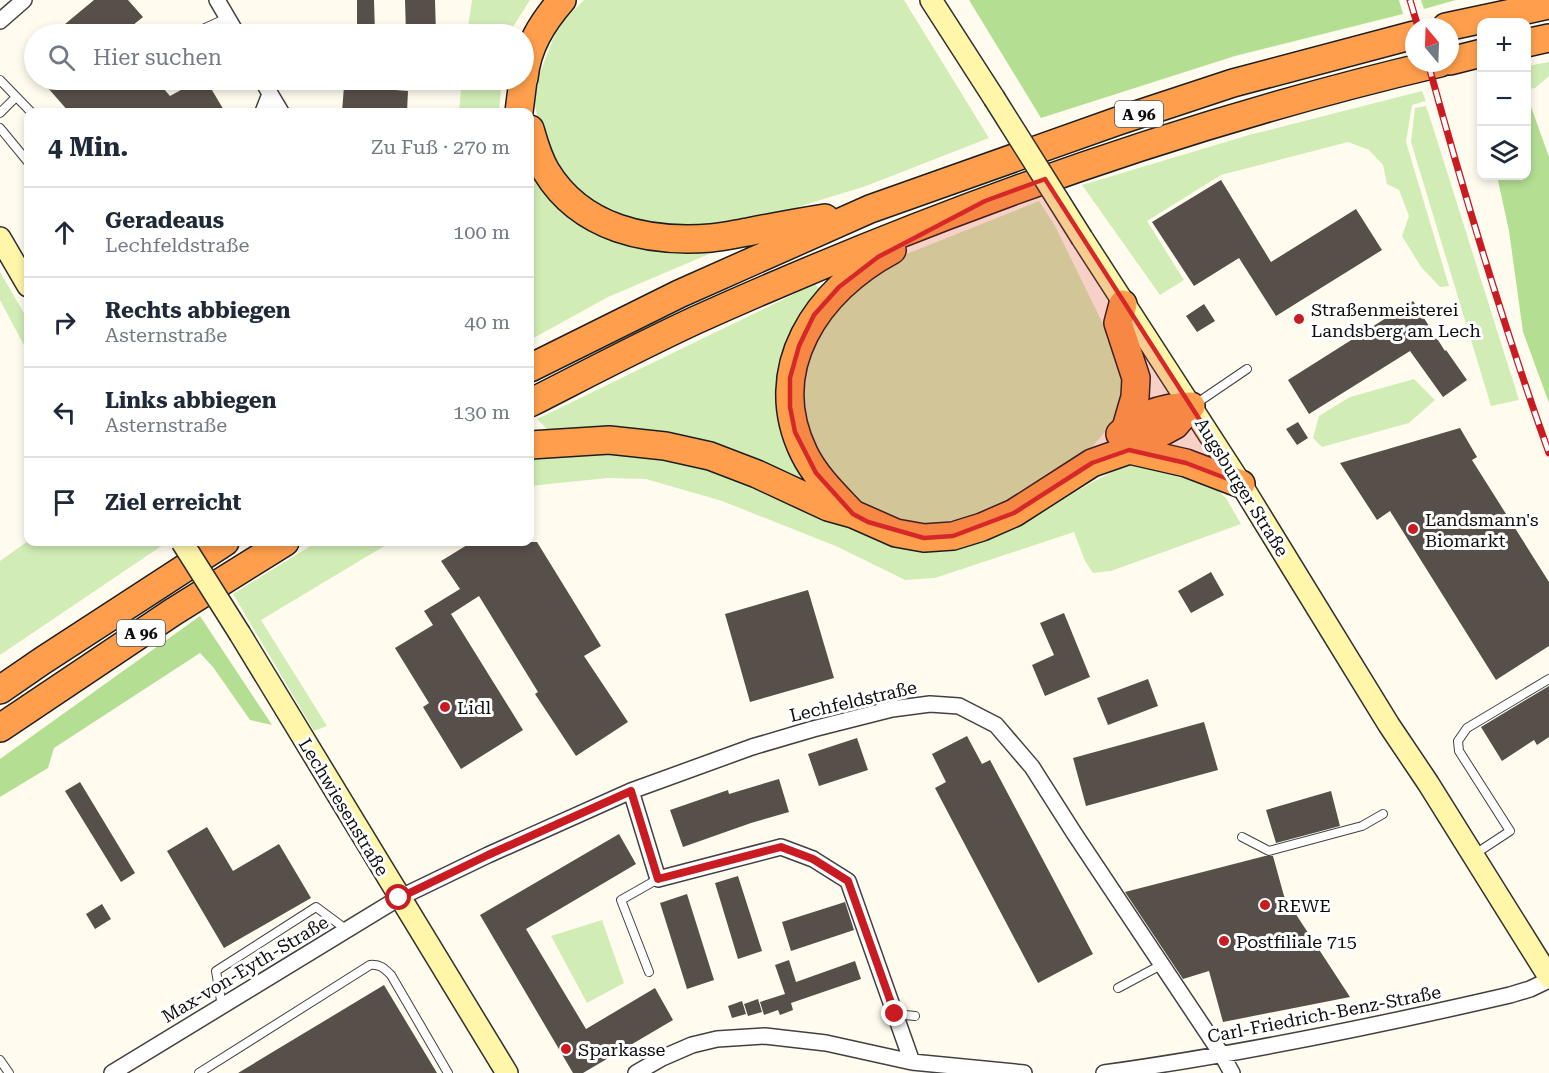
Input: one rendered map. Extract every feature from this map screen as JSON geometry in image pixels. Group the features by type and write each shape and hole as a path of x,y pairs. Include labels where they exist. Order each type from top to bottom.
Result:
{"highway":[{"path":"534,40 545,20 562,0"},
{"path":"1459,24 1549,5"},
{"name":"A 96","path":"534,366 679,294 870,209 1086,132 1233,83 1405,37"},
{"path":"1531,42 1549,38"},
{"path":"1459,59 1477,54"},
{"name":"A 96","path":"534,401 695,321 812,270 985,201 1099,159 1243,114 1349,84 1405,71"},
{"path":"534,144 546,171 558,188 576,206 596,220 623,231 647,236 712,238 870,209"},
{"path":"853,514 816,473 804,455 795,432 790,407 790,378 799,346 814,315 839,287 878,258 985,201"},
{"path":"1123,304 1118,323 1136,378 1127,439"},
{"path":"534,445 609,440 665,446 710,456 757,474 822,505 853,514 896,533 924,538 953,536 982,527 1014,513 1127,439 1145,416 1170,407 1191,406"},
{"path":"1127,439 1241,484"},
{"name":"A 96","path":"0,690 219,546"},
{"name":"A 96","path":"0,728 173,612 279,546"}],"main road":[{"name":"Augsburger Straße","path":"931,0 1123,304 1241,484 1389,725 1549,978"},
{"path":"0,238 24,279"},
{"name":"Lechwiesenstraße","path":"185,546 507,1073"}],"street":[{"path":"0,21 24,0"},
{"path":"217,0 231,24"},
{"path":"268,90 279,108"},
{"path":"265,108 270,94"},
{"name":"Lechfeldstraße","path":"399,898 631,791 752,747 892,709 930,704 959,706 996,725 1032,767 1232,1073"},
{"path":"631,791 658,879 781,847 813,859 848,881 912,1062"},
{"name":"Max-von-Eyth-Straße","path":"117,1072 399,898"},
{"name":"Carl-Friedrich-Benz-Straße","path":"1104,1073 1222,1055 1370,1028 1510,995 1530,989 1549,978"},
{"path":"636,1073 692,1045 717,1039 765,1036 826,1043 912,1062 1024,1073"}],"lane":[{"path":"214,24 227,18"},
{"path":"0,80 27,108"},
{"path":"0,113 16,97"},
{"path":"0,128 24,157"},
{"path":"1191,406 1247,369"},
{"path":"1473,855 1510,831 1459,751 1458,741 1467,728 1549,679"},
{"path":"1242,837 1269,850 1362,825 1383,814"},
{"path":"649,972 621,900 658,879"},
{"path":"222,1006 216,971 316,907 347,930"},
{"path":"199,1073 370,966 377,964 384,967 391,975 448,1073"},
{"path":"1118,988 1161,965"},
{"path":"895,1014 915,1016"},
{"path":"0,1060 9,1073"}],"highlighted area":[{"path":"1045,179 1241,484 1186,463 1129,450 1092,463 1014,513 953,536 924,538 868,522 853,514 816,473 795,432 790,407 790,378 799,346 814,315 839,287 878,257 985,201"}],"green space":[{"path":"472,0 530,0 515,24 468,24"},
{"path":"584,0 904,0 989,138 866,186 772,215 713,227 629,223 581,201 545,151 534,101 538,78 558,26"},
{"path":"969,0 1399,0 1403,14 1235,56 1041,118"},
{"path":"1421,0 1456,0 1424,9"},
{"path":"1549,62 1549,76 1535,88 1531,88 1531,72 1531,65"},
{"path":"461,90 501,90 499,108 459,108"},
{"path":"1422,91 1426,101 1412,105 1406,142 1449,286 1440,287 1421,267 1402,236 1409,216 1399,190 1387,184 1383,165 1369,150 1348,142 1221,175 1147,221 1184,280 1160,295 1082,185 1249,135"},
{"path":"1426,106 1519,400 1491,406 1411,142 1415,108"},
{"path":"1531,107 1549,157 1549,403 1523,332 1509,231 1498,180 1531,180"},
{"path":"534,174 568,215 735,243 608,297 534,338"},
{"path":"1039,201 1055,226 1129,377 1117,418 1092,447 996,506 967,518 921,525 878,512 851,499 816,454 799,403 800,376 820,319 879,265"},
{"path":"0,272 24,313 24,345 0,300"},
{"path":"815,284 821,290 804,312 786,345 780,381 809,481 801,485 551,433 537,419"},
{"path":"1414,379 1435,400 1409,423 1322,447 1313,438 1319,416 1350,397"},
{"path":"606,447 706,462 863,529 1023,523 1131,462 1200,474 1226,498 1241,524 1111,571 1093,573 1085,561 1074,532 935,578 905,580 838,547 722,501 646,479 608,478 534,486 534,455"},
{"path":"24,544 24,546 162,546 0,655 0,561"},
{"path":"311,546 384,546 261,620 327,726 314,731 233,594"},
{"path":"200,616 272,725 250,720 213,667 200,653 54,748 48,768 0,797 0,759"},
{"path":"602,920 624,983 587,1003 551,936"}],"building":[{"path":"94,0 128,0 143,17 134,24 65,24"},
{"path":"357,0 374,0 375,24 357,24"},
{"path":"405,0 435,0 436,24 406,24"},
{"path":"50,90 165,90 170,96 181,90 212,90 223,108 66,108"},
{"path":"344,90 408,91 407,108 342,108"},
{"path":"1221,180 1271,262 1356,209 1382,250 1276,316 1239,258 1194,286 1152,222"},
{"path":"1413,301 1467,380 1443,397 1410,351 1309,414 1288,380"},
{"path":"1204,304 1215,321 1197,332 1186,316"},
{"path":"1298,422 1308,438 1297,445 1286,429"},
{"path":"1460,428 1477,457 1472,460 1549,582 1549,646 1496,680 1390,511 1377,520 1340,463"},
{"path":"534,542 537,542 601,646 584,656 628,722 576,756 535,694 538,692 479,596 451,614 523,730 461,769 423,707 429,703 395,648 433,625 424,611 460,589 441,561 465,546 534,546"},
{"path":"1211,572 1224,595 1191,613 1178,591"},
{"path":"808,590 834,678 750,702 725,614"},
{"path":"1064,613 1090,677 1045,696 1032,665 1054,655 1040,623"},
{"path":"1148,679 1158,706 1108,725 1097,698"},
{"path":"1549,686 1549,737 1537,745 1534,740 1502,761 1481,727"},
{"path":"1204,722 1218,770 1086,806 1073,758"},
{"path":"967,736 982,764 990,760 1093,954 1038,983 935,788 946,782 932,754"},
{"path":"857,738 868,770 819,786 808,754"},
{"path":"779,779 789,812 683,847 670,810 728,790 729,794"},
{"path":"80,782 135,873 121,882 65,791"},
{"path":"1331,791 1340,826 1276,843 1266,810"},
{"path":"207,827 233,871 279,844 311,898 224,948 167,851"},
{"path":"619,834 636,864 526,929 586,1029 655,988 673,1020 583,1073 573,1073 480,915"},
{"path":"1265,856 1273,856 1284,896 1350,997 1223,1022 1209,971 1183,979 1125,892"},
{"path":"738,876 762,951 738,959 715,883"},
{"path":"687,894 714,980 687,989 660,903"},
{"path":"845,902 854,930 791,951 782,922"},
{"path":"102,904 111,919 95,929 86,914"},
{"path":"789,960 796,982 855,961 861,979 791,1003 793,1010 780,1015 778,1010 764,1015 760,1002 785,994 775,965"},
{"path":"384,985 437,1073 238,1073"},
{"path":"758,999 762,1012 748,1016 744,1004"},
{"path":"742,1001 746,1014 732,1018 728,1006"}],"railway":[{"path":"1410,0 1415,18"},
{"path":"1431,72 1485,259 1549,453"}],"place":[{"name":"Straßenmeisterei Landsberg am Lech","path":"1299,319"},
{"name":"Landsmann's Biomarkt","path":"1413,529"},
{"name":"Lidl","path":"445,707"},
{"name":"REWE","path":"1265,905"},
{"name":"Postfiliale 715","path":"1224,941"},
{"name":"Sparkasse","path":"566,1049"}],"route":[{"path":"399,898 631,791 658,879 781,847 813,859 848,881 895,1014"}]}
